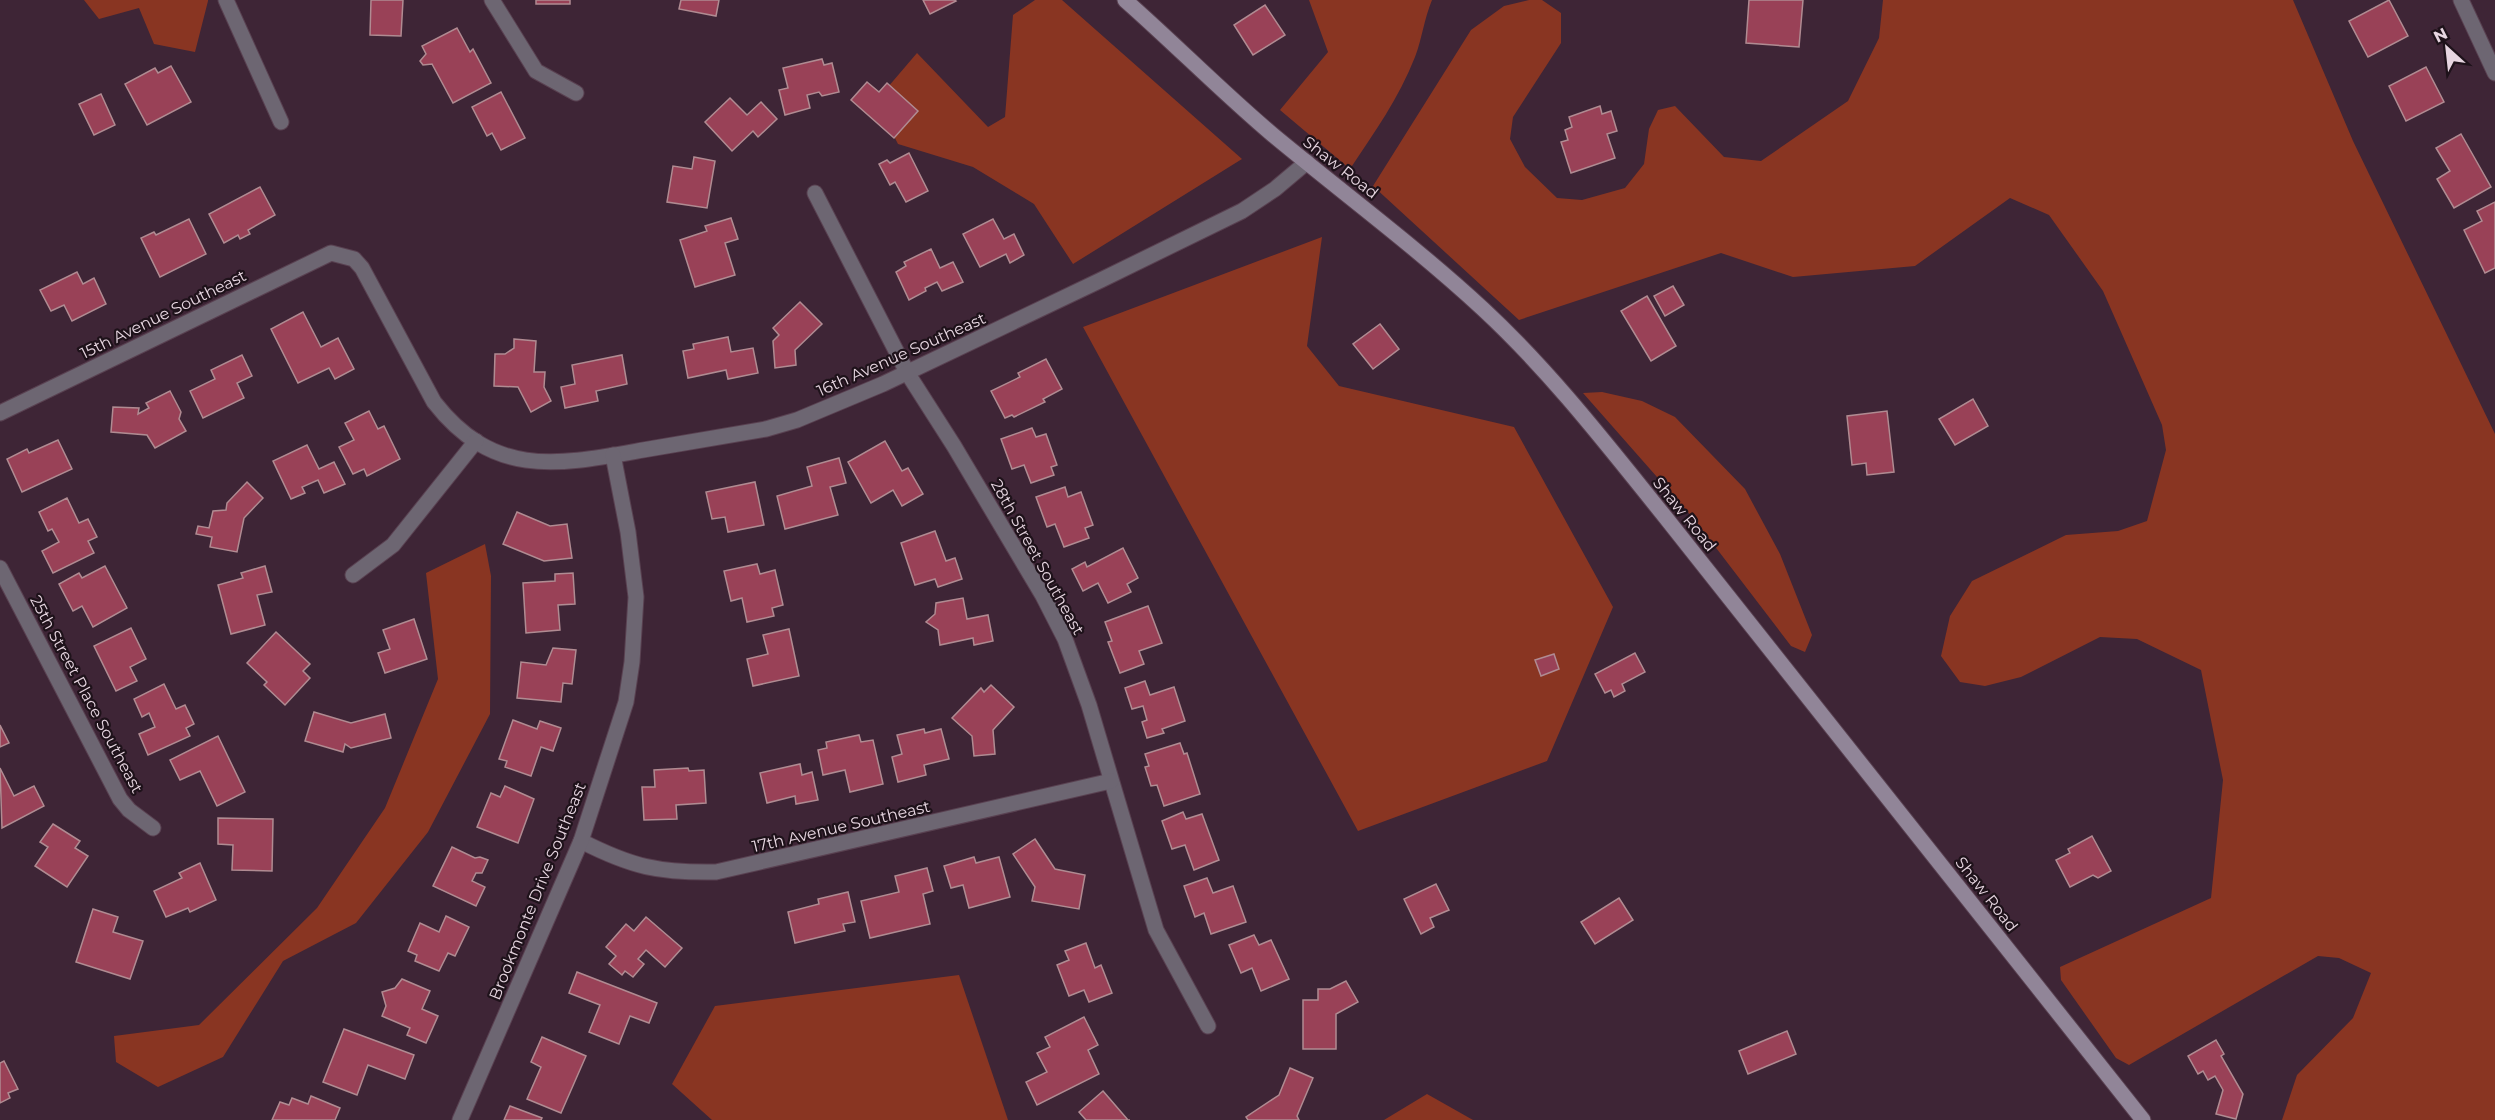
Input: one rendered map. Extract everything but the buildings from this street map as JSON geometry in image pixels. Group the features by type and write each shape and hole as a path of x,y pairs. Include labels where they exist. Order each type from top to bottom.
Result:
{"main road":[{"name":"Shaw Road","path":"1125,0 1271,133 1354,198 1483,309 1528,355 1590,424 2143,1120"}],"street":[{"path":"226,0 281,122"},
{"path":"492,0 536,71 576,93"},
{"path":"2461,0 2478,42 2495,73"},
{"name":"16th Avenue Southeast","path":"343,255 354,259 362,268 434,402 445,415 489,450 543,463 572,462 766,429 796,420 908,374 1242,211 1275,189 1307,162"},
{"name":"28th Street Southeast","path":"814,193 908,374 954,446 1043,596 1065,639 1089,705 1156,930 1208,1026"},
{"name":"15th Avenue Southeast","path":"0,413 317,258 330,253 343,255"},
{"path":"353,575 393,545 476,441"},
{"name":"Brookmonte Drive Southeast","path":"460,1120 580,841 608,763 626,702 632,662 636,597 628,532 613,455"},
{"name":"25th Street Place Southeast","path":"0,568 120,799 129,810 153,828"},
{"name":"17th Avenue Southeast","path":"580,841 614,858 643,867 678,873 716,872 1111,781"}],"shaded area":[{"path":"84,0 208,1 195,52 154,44 139,8 99,19"},
{"path":"1035,0 1062,0 1242,159 1073,264 1034,204 973,167 898,144 876,101 917,53 988,127 1005,117 1013,15"},
{"path":"1309,0 1432,0 1409,72 1386,115 1350,169 1280,110 1328,52"},
{"path":"1529,0 1542,0 1561,13 1561,43 1513,117 1510,139 1525,167 1557,198 1582,200 1625,188 1644,164 1649,129 1658,110 1675,106 1724,157 1761,161 1848,101 1879,38 1883,0 2293,0 2353,141 2495,434 2495,1120 2282,1120 2297,1075 2353,1018 2371,973 2339,958 2318,956 2129,1065 2116,1058 2061,980 2060,967 2211,898 2223,780 2201,670 2137,639 2100,637 2021,677 1985,686 1960,682 1941,656 1950,616 1972,581 2066,535 2118,531 2147,521 2166,450 2162,425 2103,291 2049,215 2010,198 1915,266 1793,277 1721,253 1519,320 1373,186 1471,30 1504,6"},
{"path":"1322,237 1307,346 1339,386 1514,427 1613,607 1547,761 1358,831 1083,327"},
{"path":"1602,392 1642,401 1675,417 1745,489 1780,554 1812,635 1805,652 1791,646 1694,519 1583,393"},
{"path":"485,544 491,576 490,714 428,832 356,923 283,961 223,1057 158,1087 116,1062 114,1036 199,1025 317,908 385,808 438,679 426,573"},
{"path":"959,975 1008,1120 712,1120 672,1084 715,1006"},
{"path":"1427,1094 1473,1120 1384,1120"}]}
